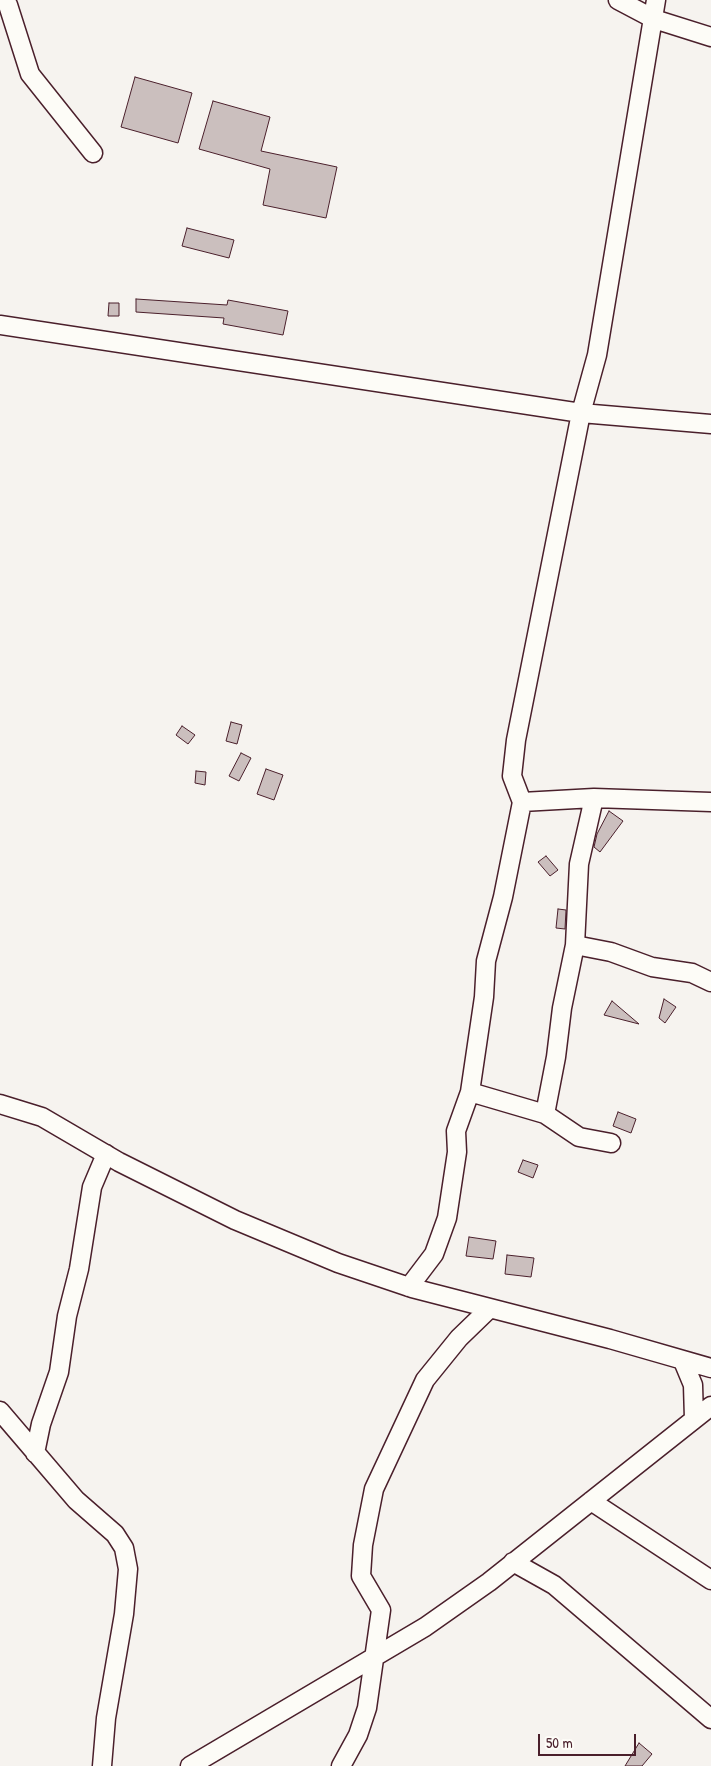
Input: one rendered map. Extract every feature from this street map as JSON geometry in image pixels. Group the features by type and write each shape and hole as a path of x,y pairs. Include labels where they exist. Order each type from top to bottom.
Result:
{"street":[{"path":"4,0 8,5 30,74 94,153"},
{"path":"618,0 654,19 711,37"},
{"path":"409,1287 434,1254 446,1218 457,1152 456,1130 470,1092 484,997 486,962 503,896 522,802 512,776 516,740 581,414 597,355 656,0"},
{"path":"0,325 581,414 711,424"},
{"path":"522,802 594,798 711,802"},
{"path":"545,1114 556,1057 562,1008 575,945 579,864 594,798"},
{"path":"575,945 611,952 652,967 692,973 711,982"},
{"path":"470,1092 545,1114 579,1137 610,1143"},
{"path":"0,1104 42,1117 106,1154 236,1220 338,1263 409,1287 610,1339 711,1368"},
{"path":"34,1453 41,1424 60,1372 67,1316 79,1269 92,1187 106,1154"},
{"path":"341,1766 358,1735 367,1708 381,1610 361,1576 363,1545 374,1489 425,1380 458,1338 489,1309"},
{"path":"683,1361 693,1385 694,1419"},
{"path":"190,1766 426,1627 513,1562 711,1406"},
{"path":"0,1411 76,1500 115,1534 124,1548 128,1569 126,1596 106,1718 102,1766"},
{"path":"14,1428 41,1424"},
{"path":"590,1501 711,1580"},
{"path":"513,1562 554,1585 711,1719"}],"building":[{"path":"135,77 192,93 178,143 121,127"},
{"path":"213,101 270,117 261,151 337,167 326,218 263,205 270,169 199,149"},
{"path":"187,228 234,240 229,258 182,246"},
{"path":"136,299 227,305 228,300 288,311 283,335 223,324 224,318 136,312"},
{"path":"109,303 119,303 119,316 108,316"},
{"path":"231,722 242,725 237,744 226,741"},
{"path":"182,726 195,735 188,744 176,735"},
{"path":"241,753 251,758 239,781 229,776"},
{"path":"266,769 283,775 274,800 257,794"},
{"path":"196,771 206,772 205,785 195,783"},
{"path":"609,811 623,821 600,852 594,847 597,834"},
{"path":"546,856 558,870 550,876 538,862"},
{"path":"558,909 566,910 565,929 556,928"},
{"path":"664,999 676,1007 665,1023 659,1018"},
{"path":"612,1001 639,1024 604,1015"},
{"path":"618,1112 636,1119 631,1133 613,1126"},
{"path":"523,1160 538,1165 533,1178 518,1172"},
{"path":"469,1237 496,1241 493,1259 466,1256"},
{"path":"507,1255 534,1258 531,1277 505,1274"},
{"path":"639,1743 652,1754 642,1766 625,1766"}]}
